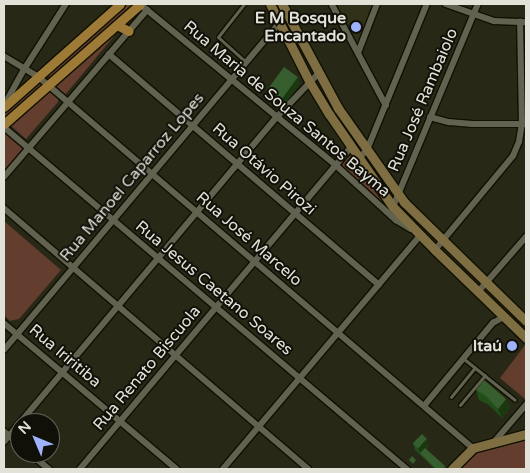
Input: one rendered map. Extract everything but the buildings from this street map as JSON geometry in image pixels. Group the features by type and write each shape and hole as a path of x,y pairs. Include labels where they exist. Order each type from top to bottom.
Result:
{"main road":[{"path":"4,107 120,4"},
{"path":"270,4 310,81 351,147 394,207 435,250 526,338"},
{"path":"282,4 338,108 399,195 442,242 526,321"},
{"path":"4,126 142,5"},
{"path":"117,25 129,31"},
{"path":"452,469 473,448 526,434"}],"street":[{"path":"4,107 25,68 66,4"},
{"path":"332,4 386,105"},
{"path":"358,53 377,4"},
{"path":"359,158 367,150 428,4"},
{"path":"435,250 513,156 520,142 524,124 523,22 494,21 446,4"},
{"name":"Rua José Rambaiolo","path":"394,207 430,116 478,4"},
{"path":"4,177 129,31 142,5"},
{"name":"Rua Maria de Souza Santos Bayma","path":"142,5 337,166 396,220 419,234"},
{"name":"Rua Manoel Caparroz Lopes","path":"4,350 280,22"},
{"name":"Rua Otávio Pirozi","path":"109,54 378,285"},
{"name":"Rua José Marcelo","path":"4,56 39,77 473,448"},
{"path":"4,442 277,117 318,74"},
{"path":"430,116 449,122 472,124 524,124"},
{"name":"Rua Jesus Caetano Soares","path":"4,126 407,469"},
{"name":"Rua Renato Biscuola","path":"80,469 337,166 351,147"},
{"path":"4,208 308,469"},
{"path":"224,469 419,234"},
{"path":"478,292 526,237"},
{"path":"424,406 493,323 504,317"},
{"name":"Rua Iriritiba","path":"4,323 177,469"},
{"path":"495,441 526,405"},
{"path":"4,431 9,436"}],"lane":[{"path":"244,4 218,37 246,62"},
{"path":"463,358 515,400"},
{"path":"451,397 475,368"},
{"path":"460,406 485,376"}],"shaded area":[{"path":"124,4 133,5 52,77 48,76 47,74"},
{"name":"E M Bosque Encantado","path":"334,4 372,4 373,8 357,46"},
{"path":"120,29 65,95 55,85"},
{"path":"40,81 42,85 4,119 4,110"},
{"path":"48,89 58,98 58,102 26,139 9,124"},
{"path":"4,130 26,149 4,171"},
{"path":"349,153 352,154 389,208 341,167"},
{"path":"4,221 61,270 19,319 10,321 4,315"},
{"path":"525,345 526,398 525,399 500,378"},
{"path":"526,439 526,469 456,469 474,450"}],"place":[{"name":"E M Bosque Encantado","path":"356,27"},
{"name":"Itaú","path":"512,346"}]}
